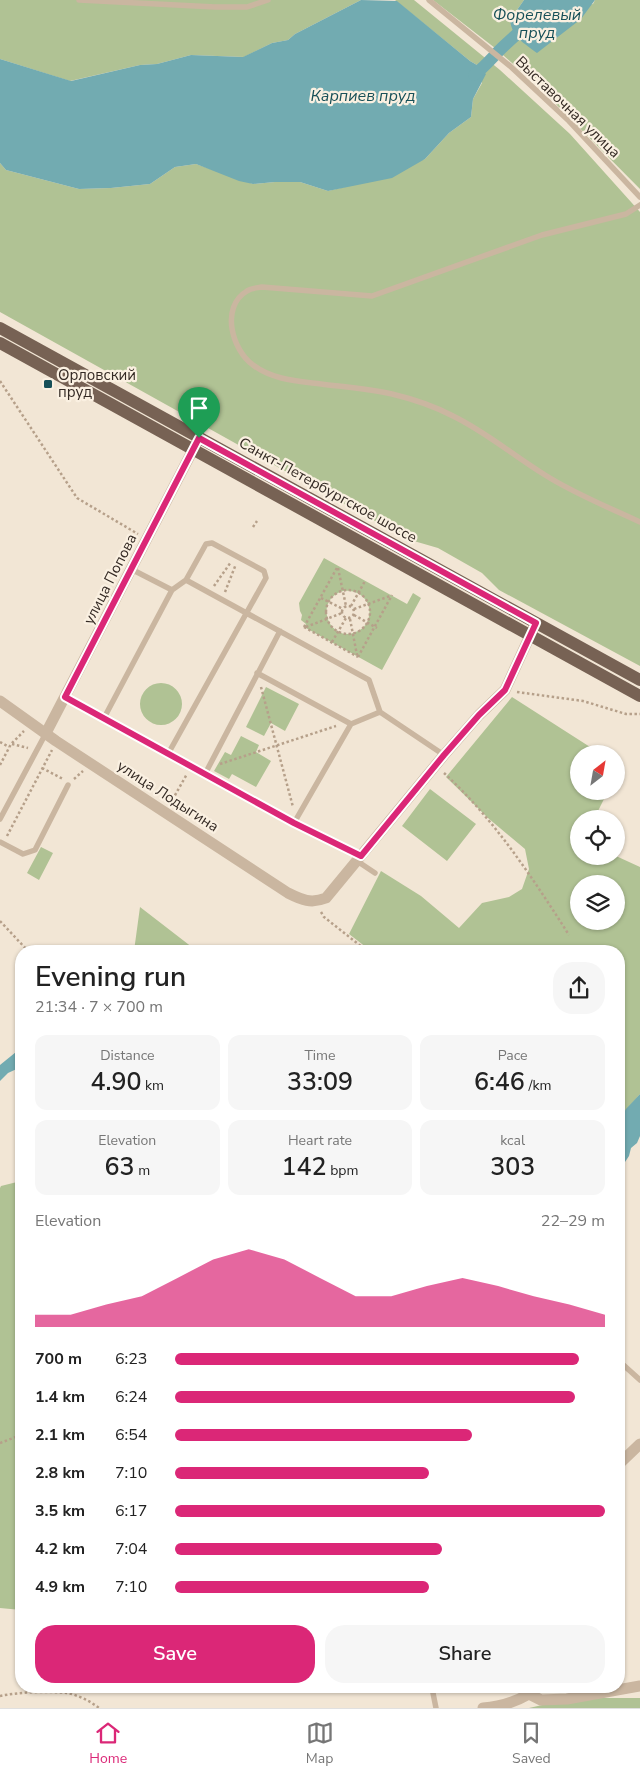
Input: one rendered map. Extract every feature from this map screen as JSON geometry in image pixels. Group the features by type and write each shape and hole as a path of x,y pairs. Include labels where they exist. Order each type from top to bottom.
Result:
{"main road":[{"name":"Санкт-Петербургское шоссе","path":"0,328 196,443 640,696"},
{"name":"Санкт-Петербургское шоссе","path":"0,342 196,443 640,680"}],"street":[{"name":"улица Попова","path":"46,733 196,443"},
{"path":"320,900 359,858 435,765 479,715 505,690 536,623"},
{"name":"улица Лодыгина","path":"0,701 56,741 288,893 303,901 320,900"},
{"path":"625,1458 640,1444"},
{"path":"625,1689 640,1686"},
{"path":"483,1708 494,1708 520,1699 526,1693"},
{"path":"533,1693 541,1700 567,1699 601,1693"}],"lane":[{"path":"79,0 247,7 268,0"},
{"name":"Выставочная улица","path":"430,0 510,66 569,121 640,197"},
{"path":"640,206 626,214 542,236 372,296 262,287 248,290 238,299 230,324 241,352 252,364 266,374 284,380 362,388 393,394 425,404 453,416 479,431 546,476 640,522"},
{"path":"104,718 172,590 186,580 206,544 212,542 238,556 264,571 266,578 168,754"},
{"path":"132,569 172,590"},
{"path":"186,580 369,680 380,712 444,755"},
{"path":"205,774 280,632"},
{"path":"257,673 349,723"},
{"path":"65,697 191,767 295,821 359,858 375,873"},
{"path":"295,821 349,723 380,712"},
{"path":"0,819 46,733"},
{"path":"1,843 22,854 35,850 68,785"},
{"path":"625,1367 640,1380"},
{"path":"433,1693 436,1708"}],"path":[{"path":"0,381 77,498 147,539"},
{"path":"254,527 257,521"},
{"path":"209,593 229,564 238,556"},
{"path":"222,600 236,568 238,556"},
{"path":"338,566 346,606 343,611 304,627 321,598 338,566"},
{"path":"354,615 353,607 358,593 366,581"},
{"path":"343,591 358,593 364,597 368,604 370,614 367,623 361,630 353,634 338,632 327,619 326,610 329,602 335,595 343,591"},
{"path":"346,606 353,607 368,604 392,595 358,656"},
{"path":"321,598 343,611 348,618 358,656"},
{"path":"354,615 375,627"},
{"path":"332,642 348,618 354,615"},
{"path":"304,627 358,656"},
{"path":"257,673 295,821"},
{"path":"505,690 583,700 626,714 640,714"},
{"path":"209,767 349,723"},
{"path":"0,765 9,747 32,724"},
{"path":"1,843 56,741"},
{"path":"0,742 9,747"},
{"path":"42,768 70,782 91,764"},
{"path":"435,765 453,781 492,824 541,892 569,935"},
{"path":"177,793 191,767"},
{"path":"320,900 324,917 359,945"},
{"path":"0,921 22,945"},
{"path":"0,1443 15,1437"},
{"path":"0,1696 69,1693 92,1702 99,1708"}],"green space":[{"path":"0,0 361,0 295,34 288,40 272,43 244,57 191,55 157,64 140,65 70,81 0,59"},
{"path":"395,0 414,0 500,70 570,134 640,212 640,666 499,590 482,573 438,548 407,539 0,312 0,163 6,170 79,189 150,184 175,167 196,164 253,184 300,182 328,191 357,184 425,159 449,133 471,117 473,99 482,83 477,65"},
{"path":"433,0 524,0 510,20 593,4 595,0 640,0 640,189 535,83 495,48"},
{"path":"324,558 407,604 413,593 421,598 382,670 304,627 306,624 301,620 302,615 299,603","holes":["343,591 349,591 363,597 369,610 367,623 364,627 348,634 333,628 328,620 327,612 328,604 333,596"]},
{"path":"165,683 173,686 179,692 182,704 179,716 173,722 157,725 149,722 143,716 140,700 143,692 149,686"},
{"path":"266,687 299,704 285,731 271,723 264,736 246,727"},
{"path":"512,697 587,745 570,745 570,800 604,800 598,810 570,810 570,865 625,865 625,860 640,867 640,1094 625,1112 625,945 363,945 349,934 381,871 421,896 459,928 482,903 509,897 522,889 529,869 525,849 488,818 446,777"},
{"path":"241,736 259,745 256,752 271,761 256,787 232,774 229,779 214,771 225,752 231,755"},
{"path":"430,789 476,824 447,861 402,826"},
{"path":"41,847 53,853 39,880 27,873"},
{"path":"140,907 189,945 135,945"},
{"path":"15,1182 15,1609 0,1608 1,1186"},
{"path":"592,1698 640,1698 640,1708 529,1708 551,1703"}],"water":[{"name":"Карпиев пруд","path":"361,0 397,1 486,74 473,99 471,117 449,133 425,159 392,178 328,191 300,182 253,184 239,181 196,164 175,167 150,184 79,189 6,170 0,163 0,59 71,81 140,65 157,64 191,55 243,57 272,43 288,40 295,34"},
{"name":"Форелевый пруд","path":"524,0 595,0 581,19 537,53 519,39 511,26 510,20"},
{"path":"15,1053 15,1070 8,1073 0,1081 0,1065"},
{"path":"640,1094 640,1136 637,1143 631,1148 625,1162 625,1111"}],"waterway":[{"path":"474,75 553,0"}],"place":[{"name":"Орловский пруд","path":"48,384"}],"route":[{"path":"199,438 536,623 505,690 479,715 444,755 361,856 294,823 65,697 199,438"}]}
